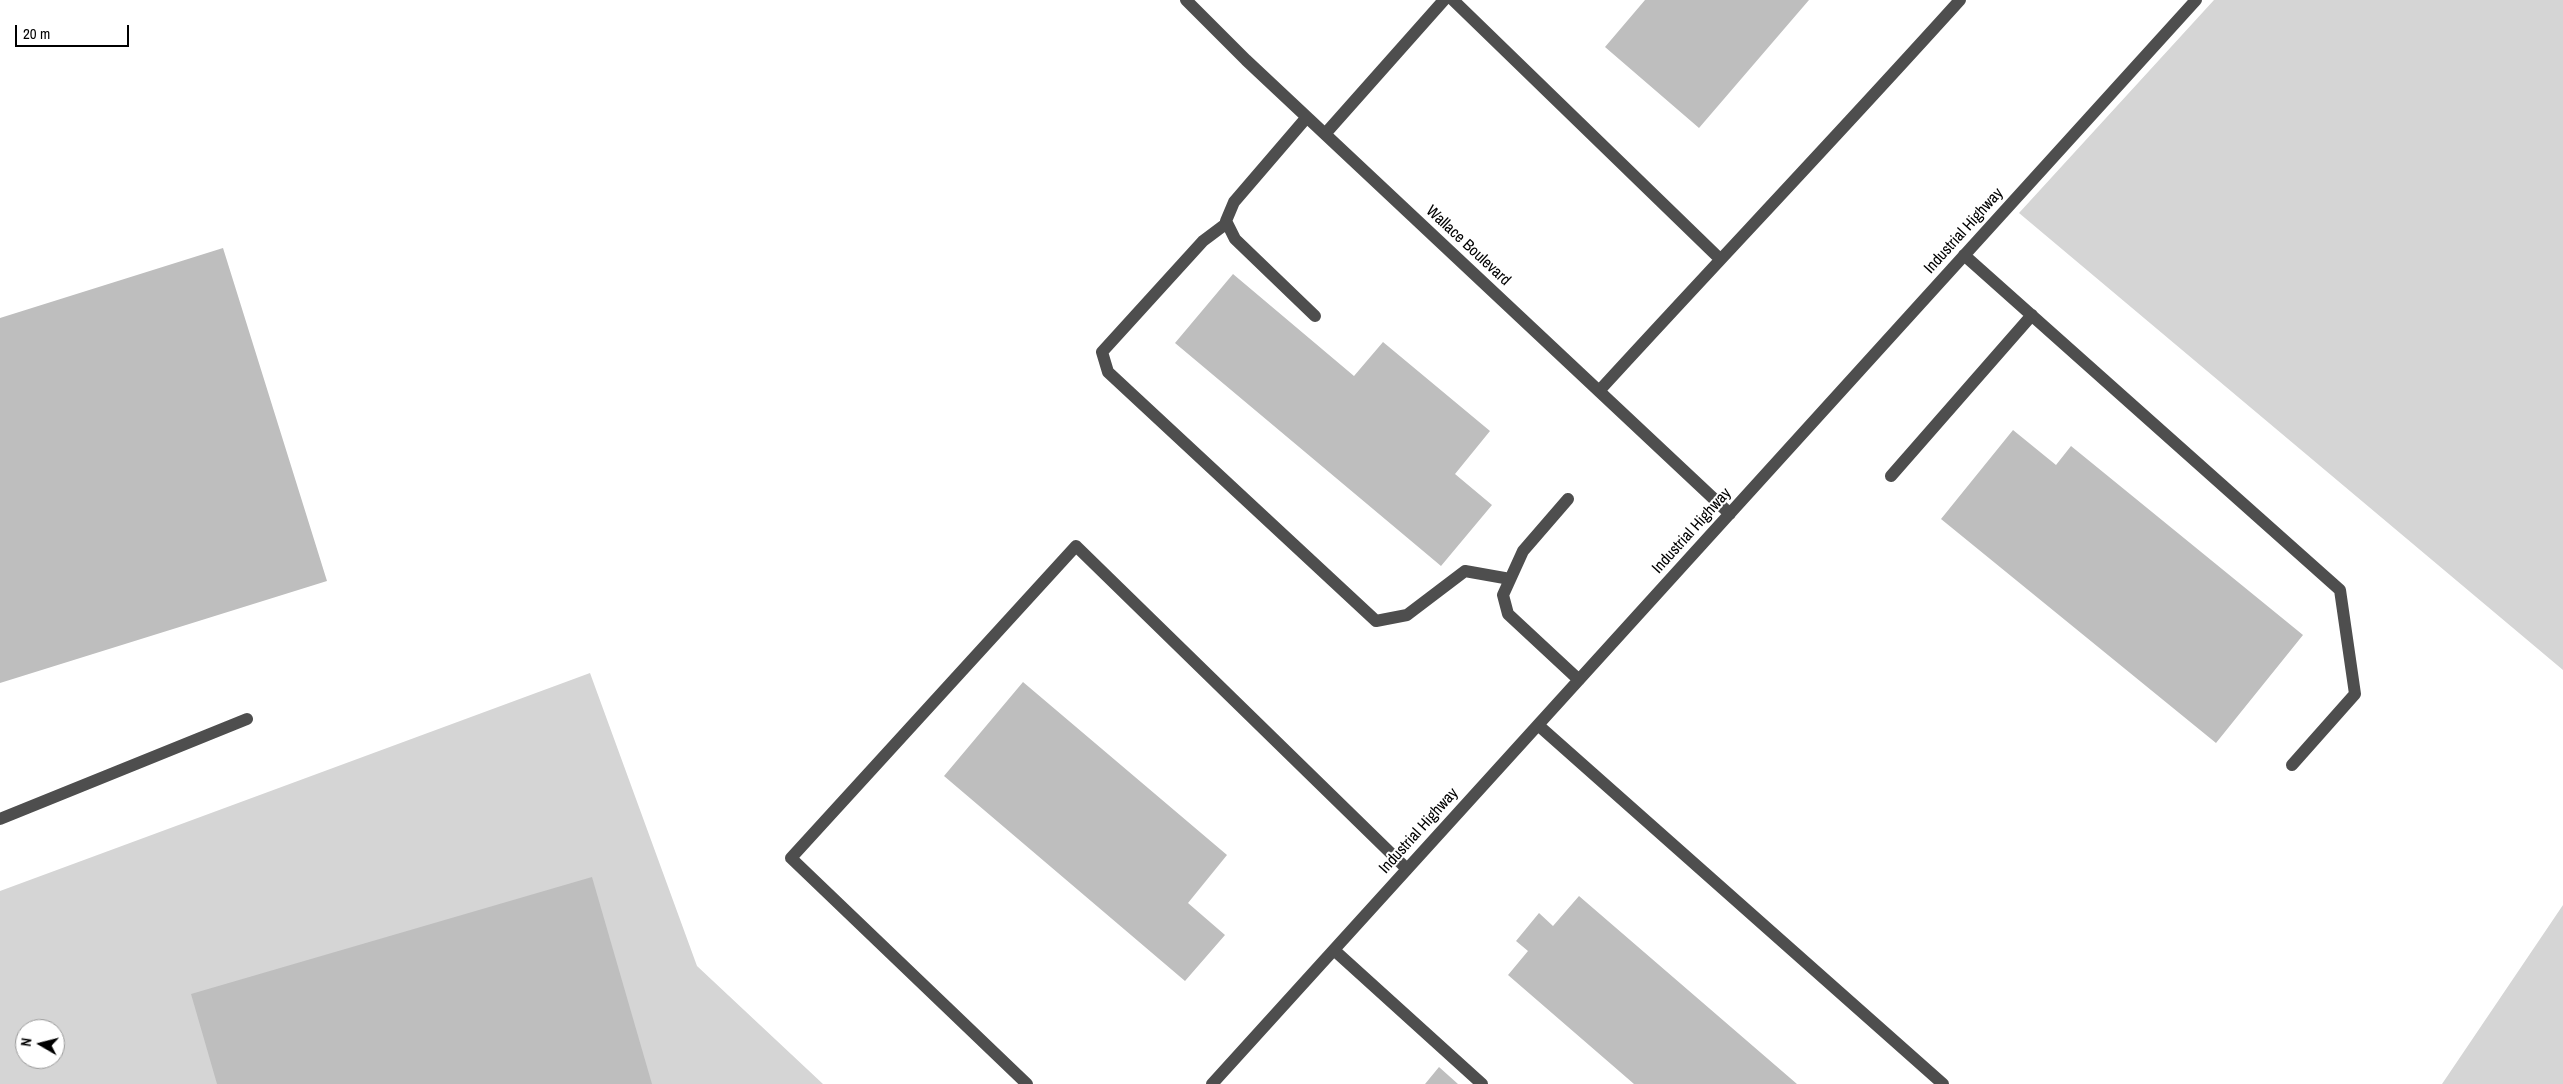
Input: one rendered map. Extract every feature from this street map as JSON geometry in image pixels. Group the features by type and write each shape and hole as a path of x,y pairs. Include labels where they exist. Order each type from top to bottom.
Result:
{"street":[{"name":"Wallace Boulevard","path":"1186,0 1325,134 1730,514"},
{"path":"1325,134 1444,0"},
{"path":"1453,0 1720,259"},
{"path":"1599,391 1720,259 1840,134 1960,0"},
{"name":"Industrial Highway","path":"1212,1084 2196,0"},
{"path":"1307,116 1234,202 1227,223 1203,241 1102,352 1108,372 1376,621 1407,615 1465,571 1510,579"},
{"path":"1227,223 1235,239 1314,316"},
{"path":"1964,255 2340,590 2355,694 2292,765"},
{"path":"1891,476 2032,315"},
{"path":"1568,499 1523,551 1502,596 1508,614 1579,680"},
{"path":"1027,1084 791,858 1076,546 1407,869"},
{"path":"0,819 247,719"},
{"path":"1538,725 1943,1084"},
{"path":"1334,950 1482,1084"}],"shaded area":[{"path":"2214,0 2563,0 2563,670 2019,213"},
{"path":"590,673 697,966 823,1084 0,1084 0,891"},
{"path":"2563,905 2563,1084 2442,1084"}],"building":[{"path":"1645,0 1809,0 1699,128 1605,47"},
{"path":"223,248 327,581 0,683 0,318"},
{"path":"1233,274 1354,376 1383,342 1490,431 1455,474 1492,505 1441,566 1175,343"},
{"path":"2013,430 2056,465 2071,446 2303,635 2216,743 1941,519"},
{"path":"1023,682 1227,855 1188,903 1225,935 1185,981 944,776"},
{"path":"592,877 652,1084 217,1084 191,994"},
{"path":"1579,896 1797,1084 1634,1084 1508,975 1528,951 1516,941 1539,913 1553,926"},
{"path":"1439,1067 1458,1084 1425,1084"}]}
